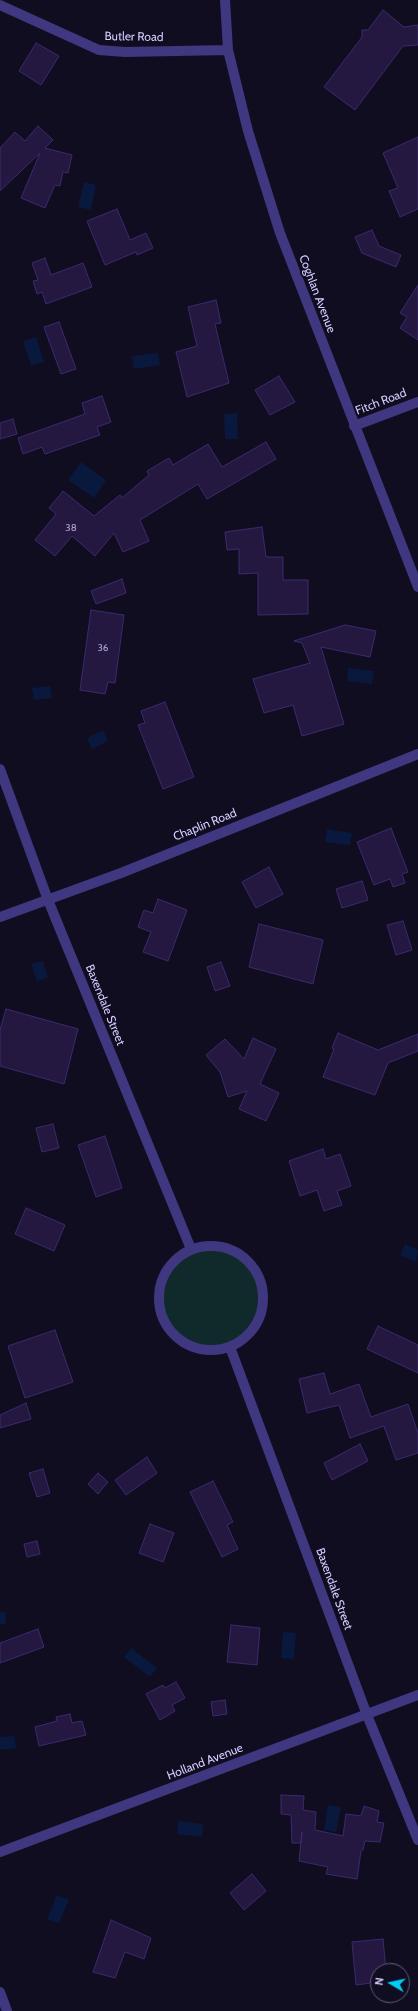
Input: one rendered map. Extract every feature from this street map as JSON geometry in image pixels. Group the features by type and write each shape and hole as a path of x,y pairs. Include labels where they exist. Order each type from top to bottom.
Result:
{"street":[{"name":"Coghlan Avenue","path":"225,0 228,50 248,131 280,233 418,587"},
{"name":"Butler Road","path":"0,5 99,50 125,52 228,50"},
{"name":"Fitch Road","path":"354,426 418,402"},
{"name":"Chaplin Road","path":"0,917 121,873 418,754"},
{"name":"Baxendale Street","path":"0,769 48,900 191,1249"},
{"path":"211,1246 231,1250 248,1262 259,1279 263,1299 258,1319 247,1336 230,1347 210,1350 190,1346 173,1335 162,1318 158,1297 163,1277 174,1260 191,1249 211,1246"},
{"name":"Baxendale Street","path":"230,1347 367,1715 418,1840"},
{"name":"Holland Avenue","path":"0,1852 418,1695"},
{"path":"0,1992 7,2011"}],"green space":[{"path":"211,1246 231,1250 240,1255 254,1269 259,1278 263,1298 259,1318 254,1327 240,1341 231,1346 211,1350 191,1346 182,1341 168,1327 163,1318 159,1298 163,1278 168,1269 182,1255 191,1250"}],"water":[{"path":"84,182 96,185 91,210 78,207"},
{"path":"36,337 44,362 31,366 23,341"},
{"path":"158,353 160,365 134,369 132,356"},
{"path":"237,413 238,439 225,439 224,414"},
{"path":"81,462 106,480 94,498 68,480"},
{"path":"348,668 374,671 372,684 347,681"},
{"path":"50,686 52,698 34,700 32,688"},
{"path":"103,730 108,741 92,749 87,738"},
{"path":"327,829 352,833 350,845 325,842"},
{"path":"43,961 48,978 37,981 31,964"},
{"path":"405,1244 418,1250 416,1262 400,1255"},
{"path":"0,1612 5,1612 6,1624 0,1624"},
{"path":"283,1632 296,1633 294,1659 281,1658"},
{"path":"131,1648 157,1668 150,1677 124,1657"},
{"path":"14,1736 16,1748 0,1750 0,1737"},
{"path":"328,1805 341,1807 336,1832 324,1830"},
{"path":"178,1821 203,1824 202,1837 177,1834"},
{"path":"57,1895 69,1900 59,1923 47,1919"}],"building":[{"path":"383,10 404,27 418,25 418,45 403,46 355,110 324,87 362,37 362,30 368,30"},
{"path":"36,43 59,56 41,85 19,71"},
{"path":"38,126 53,140 45,148 72,155 68,173 63,172 60,186 55,185 45,208 21,198 40,153 0,191 0,148 15,132 25,141"},
{"path":"418,137 418,209 400,217 389,191 398,188 383,153"},
{"path":"117,209 130,240 146,233 153,248 137,255 136,252 105,265 87,221"},
{"path":"372,230 379,246 401,255 396,267 362,253 355,237"},
{"path":"45,258 51,275 83,263 92,287 46,304 42,292 37,294 33,281 38,280 32,263"},
{"path":"418,285 418,340 400,328 407,317 400,313"},
{"path":"216,300 221,323 215,324 229,383 187,397 176,352 197,346 188,307"},
{"path":"59,322 76,369 61,374 44,327"},
{"path":"279,376 295,402 270,415 255,390"},
{"path":"102,396 111,422 97,427 100,435 45,454 42,447 23,454 18,438 85,414 82,403"},
{"path":"13,419 17,434 0,439 0,423"},
{"path":"266,442 276,459 207,499 198,484 140,520 149,541 123,552 114,533 95,556 72,536 55,556 35,540 56,514 49,508 63,491 94,516 120,495 122,498 149,475 147,471 169,458 173,465 208,444 222,467"},
{"path":"262,527 266,557 283,557 283,580 308,580 308,614 258,615 258,573 239,574 239,549 227,550 225,532"},
{"path":"122,579 126,593 96,604 91,591"},
{"path":"91,610 124,615 115,683 108,682 105,694 80,690"},
{"path":"345,625 376,631 370,657 321,647 344,724 302,736 293,705 264,713 253,679 310,663 302,643 294,641"},
{"path":"165,702 194,777 163,789 138,725 145,723 141,711"},
{"path":"391,828 408,872 402,874 405,883 393,887 390,879 374,885 357,842"},
{"path":"269,867 283,894 256,908 242,882"},
{"path":"362,881 368,900 342,908 336,889"},
{"path":"158,899 187,910 168,961 143,952 151,932 138,927 144,910 153,913"},
{"path":"403,921 412,950 396,955 387,925"},
{"path":"259,924 323,940 313,984 249,967"},
{"path":"221,962 230,986 215,991 207,967"},
{"path":"6,1009 78,1029 64,1084 0,1066 0,1030"},
{"path":"338,1033 378,1050 418,1034 418,1051 388,1063 375,1095 323,1077 334,1049 332,1048"},
{"path":"253,1038 276,1049 260,1084 279,1093 266,1121 239,1109 247,1091 228,1097 220,1072 206,1055 225,1039 244,1059"},
{"path":"53,1124 59,1148 42,1152 36,1128"},
{"path":"105,1136 122,1188 96,1197 78,1145"},
{"path":"323,1149 326,1159 340,1154 351,1186 337,1191 342,1205 324,1211 317,1190 300,1196 289,1161"},
{"path":"26,1208 65,1225 54,1251 15,1234"},
{"path":"378,1326 418,1345 418,1373 367,1349"},
{"path":"55,1330 73,1382 25,1398 8,1346"},
{"path":"324,1373 330,1394 359,1384 371,1417 408,1404 418,1433 418,1453 396,1460 384,1426 350,1438 339,1405 307,1413 299,1379"},
{"path":"26,1403 31,1419 0,1428 0,1415"},
{"path":"360,1444 368,1461 332,1480 324,1463"},
{"path":"147,1457 157,1473 126,1495 115,1480"},
{"path":"43,1469 50,1493 37,1497 29,1473"},
{"path":"98,1473 108,1482 98,1494 88,1484"},
{"path":"213,1481 233,1522 227,1525 238,1549 222,1557 190,1492"},
{"path":"150,1524 174,1533 163,1562 139,1553"},
{"path":"37,1541 40,1554 27,1557 24,1544"},
{"path":"231,1625 260,1628 257,1665 227,1662"},
{"path":"38,1629 44,1647 0,1663 0,1643"},
{"path":"176,1682 185,1698 172,1705 175,1711 160,1720 146,1694 163,1685 165,1688"},
{"path":"225,1700 227,1714 213,1716 211,1702"},
{"path":"70,1714 72,1723 82,1721 86,1735 39,1746 35,1727 57,1721 56,1717"},
{"path":"281,1795 304,1796 303,1810 316,1812 315,1830 343,1836 346,1814 361,1816 364,1806 379,1811 377,1822 384,1823 380,1842 365,1841 363,1850 361,1851 357,1879 326,1874 328,1867 299,1861 301,1843 292,1843 291,1815 281,1814"},
{"path":"252,1874 266,1891 244,1910 230,1893"},
{"path":"111,1920 151,1938 144,1959 125,1952 115,1978 93,1972"},
{"path":"383,1939 385,1963 370,1963 370,1983 356,1985 352,1942"}]}
